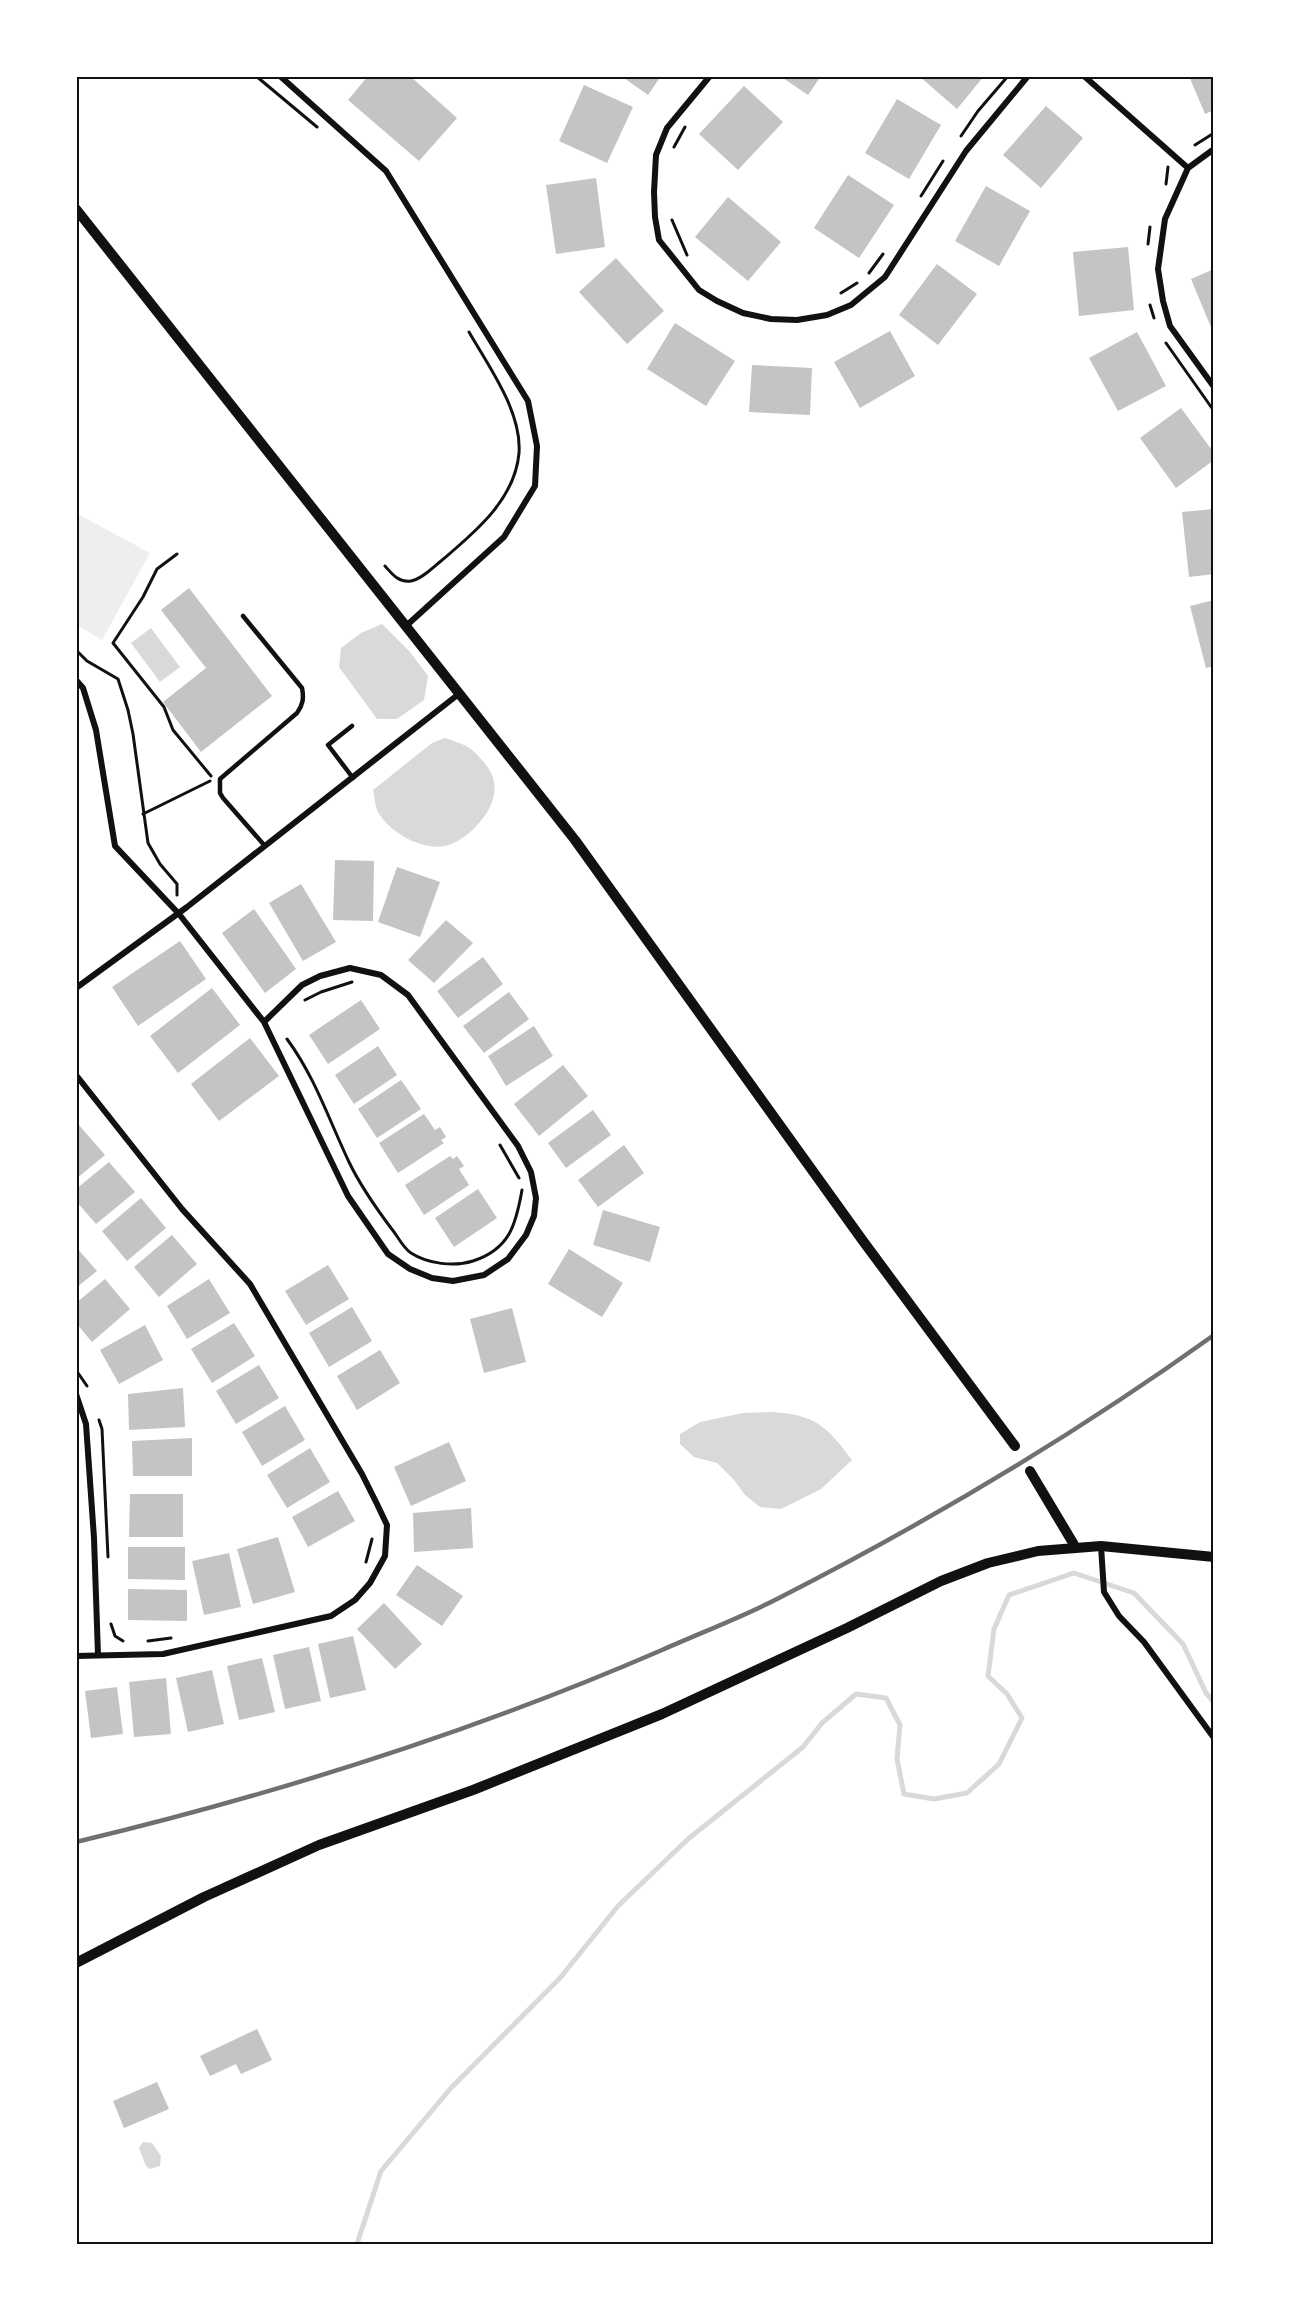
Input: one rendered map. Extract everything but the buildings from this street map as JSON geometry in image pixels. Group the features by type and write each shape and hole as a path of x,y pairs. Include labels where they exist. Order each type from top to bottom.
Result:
{"street":[{"path":"280,76 386,171 528,401 537,446 535,486 504,537 406,626"},
{"path":"710,76 667,128 656,155 654,192 659,240 699,290 717,301 743,313 797,320 827,315 851,305 885,277 966,152 1028,76"},
{"path":"1084,76 1188,168"},
{"path":"1214,149 1188,168 1166,219 1158,268 1170,326 1214,387"},
{"path":"76,209 575,840 863,1241 1015,1446"},
{"path":"76,680 83,688 96,730 115,846 179,914 264,1022 348,1196 388,1254 410,1269 432,1278 453,1281 484,1275 508,1259 526,1235 534,1216 536,1198 531,1172 518,1146 408,995 381,975 350,968 320,976 302,985 264,1022"},
{"path":"76,988 179,914 460,693"},
{"path":"76,1075 182,1209 250,1284 363,1474 387,1525 385,1556 370,1583 355,1600 331,1616 163,1654 76,1656"},
{"path":"76,1394 86,1425 94,1539 98,1655"},
{"path":"1030,1471 1076,1548"},
{"path":"1101,1546 1104,1592 1119,1616 1144,1642 1214,1738"},
{"path":"76,1963 204,1897 319,1845 473,1790 662,1714 847,1628 941,1581 987,1563 1038,1551 1101,1546 1214,1557"}],"lane":[{"path":"243,616 302,688 303,694 303,701 297,713 219,779 220,793 223,798 265,846"},
{"path":"352,726 327,745 353,778"}],"path":[{"path":"256,76 323,133"},
{"path":"1195,145 1214,133"},
{"path":"672,220 693,262"},
{"path":"385,566 393,576 403,581 412,581 422,576 473,534 497,506 511,483 519,453 513,410 465,325"},
{"path":"143,814 214,779 173,730 164,707 112,643 143,597 157,569 177,554"},
{"path":"76,650 87,661 118,679 130,718 148,843 160,864 177,884 177,895"},
{"path":"304,1001 321,992 360,982"},
{"path":"283,1033 316,1086 350,1164 377,1209 410,1252 435,1263 465,1263 480,1258 502,1243 515,1224 522,1185 496,1140"},
{"path":"76,1370 88,1388"},
{"path":"98,1419 102,1429 109,1565"},
{"path":"363,1568 372,1544 373,1532"},
{"path":"111,1624 115,1636 120,1641 126,1642"},
{"path":"143,1641 176,1638"}],"shaded area":[{"path":"76,513 150,553 102,640 77,625"},
{"path":"382,624 410,652 428,676 424,700 397,719 377,719 339,667 341,648 361,633"},
{"path":"151,628 180,667 160,682 131,643"},
{"path":"445,738 471,749 477,755 492,774 495,788 489,809 467,835 449,845 429,846 419,844 399,834 384,820 376,807 373,790 432,743"},
{"path":"772,1412 799,1416 818,1424 835,1438 852,1460 821,1489 781,1509 760,1507 745,1495 717,1463 694,1457 680,1444 680,1434 700,1422 743,1413"},
{"path":"143,2142 152,2143 161,2156 160,2166 150,2169 146,2166 139,2148"}],"waterway":[{"path":"357,2244 381,2171 451,2088 560,1978 618,1906 688,1839 803,1747 822,1723 856,1694 886,1698 900,1725 897,1759 904,1794 934,1799 967,1793 999,1764 1022,1718 1007,1694 988,1676 994,1629 1009,1595 1074,1573 1134,1593 1183,1644 1206,1693 1214,1702"}],"railway":[{"path":"76,1842 300,1782 447,1734 591,1680 749,1613 945,1508 1055,1442 1214,1335"}]}
